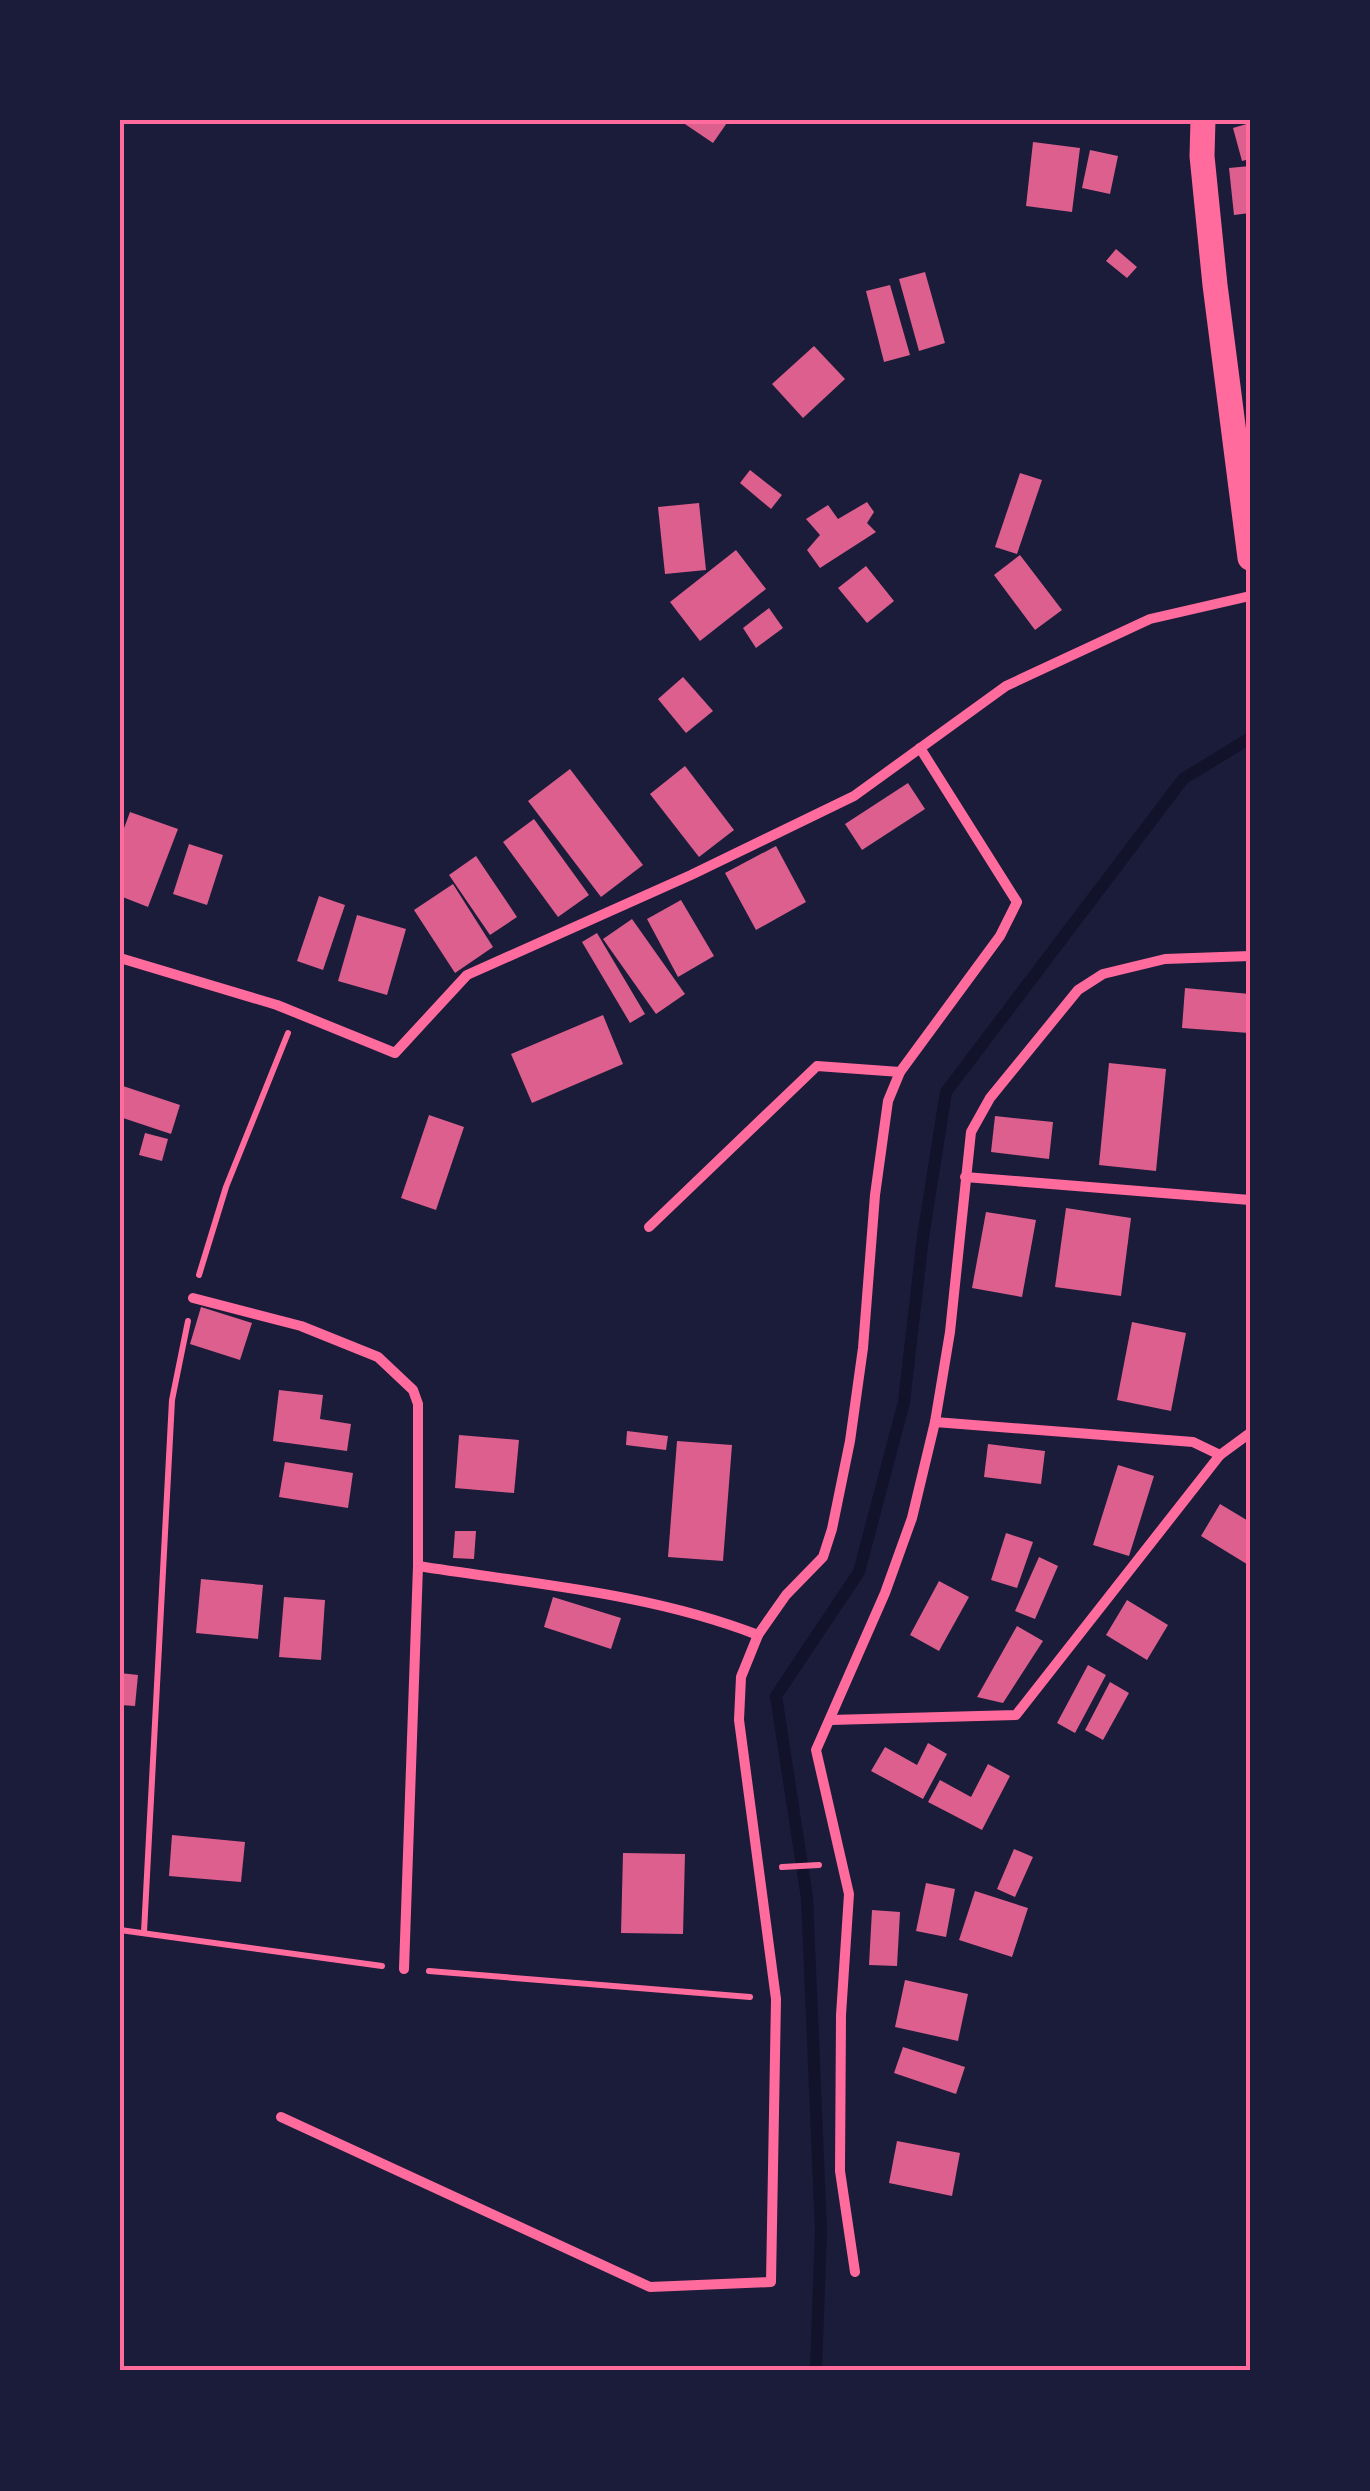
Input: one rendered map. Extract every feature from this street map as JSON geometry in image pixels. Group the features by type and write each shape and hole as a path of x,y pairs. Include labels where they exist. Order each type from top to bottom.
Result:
{"main road":[{"path":"1203,120 1202,156 1215,285 1250,558"}],"street":[{"path":"120,958 277,1005 395,1053 467,975 692,875 854,796 1006,686 1150,618 1250,596"},
{"path":"282,2118 650,2288 772,2282 776,1999 739,1720 741,1678 758,1634 786,1595 824,1557 832,1529 863,1348 874,1194 888,1101 900,1072 1000,936 1018,902 920,748"},
{"path":"855,2272 840,2171 841,2015 849,1894 816,1750 885,1593 912,1518 935,1422 950,1332 971,1132 990,1098 1078,990 1103,974 1165,958 1250,956"},
{"path":"649,1227 817,1066 900,1072"},
{"path":"965,1177 1250,1200"},
{"path":"192,1298 301,1326 378,1357 413,1390 418,1404 418,1566 404,1969"},
{"path":"935,1422 1193,1442 1220,1455"},
{"path":"830,1720 1016,1715 1220,1455 1250,1432"},
{"path":"418,1566 640,1600 717,1619 758,1634"}],"path":[{"path":"144,1932 172,1400 192,1298 226,1187 297,1013"},
{"path":"760,1868 842,1864"},
{"path":"120,1930 404,1969 776,1999"}],"building":[{"path":"679,120 729,120 713,143"},
{"path":"1250,123 1250,159 1242,161 1233,128"},
{"path":"1033,142 1080,148 1072,212 1026,206"},
{"path":"1090,150 1118,156 1110,194 1082,188"},
{"path":"1250,166 1250,213 1234,215 1229,168"},
{"path":"1116,249 1137,267 1127,278 1106,261"},
{"path":"925,272 945,343 919,351 899,279"},
{"path":"890,285 910,355 884,362 866,291"},
{"path":"814,346 845,379 803,418 772,384"},
{"path":"750,470 782,495 771,509 740,483"},
{"path":"1020,473 1042,480 1017,554 995,547"},
{"path":"867,502 874,512 867,523 876,532 820,568 807,550 820,535 806,519 828,505 838,519"},
{"path":"699,503 706,570 665,574 658,507"},
{"path":"736,550 766,589 700,641 670,602"},
{"path":"1020,555 1062,610 1035,630 994,575"},
{"path":"866,566 894,601 867,623 838,588"},
{"path":"769,608 783,628 756,648 743,628"},
{"path":"683,677 713,711 686,733 658,699"},
{"path":"685,766 734,830 699,857 650,794"},
{"path":"570,769 643,865 601,897 528,801"},
{"path":"908,783 925,809 862,850 845,824"},
{"path":"130,812 178,829 148,907 120,896 120,839"},
{"path":"534,819 589,895 558,917 503,842"},
{"path":"189,844 223,855 207,905 173,894"},
{"path":"776,846 806,902 756,930 725,873"},
{"path":"476,856 517,917 490,935 449,875"},
{"path":"453,884 493,947 455,973 414,910"},
{"path":"319,896 345,905 323,970 297,961"},
{"path":"681,900 714,956 678,977 647,919"},
{"path":"357,915 406,929 387,995 338,981"},
{"path":"632,919 685,994 656,1014 603,939"},
{"path":"597,933 645,1014 630,1023 582,942"},
{"path":"1185,988 1250,994 1249,1033 1182,1028"},
{"path":"603,1015 623,1064 532,1103 511,1054"},
{"path":"1109,1063 1166,1069 1156,1171 1099,1165"},
{"path":"120,1085 180,1105 171,1134 120,1117"},
{"path":"429,1115 464,1127 436,1210 401,1198"},
{"path":"995,1116 1053,1122 1049,1159 991,1152"},
{"path":"145,1133 168,1139 162,1161 139,1155"},
{"path":"1066,1208 1131,1218 1121,1296 1055,1287"},
{"path":"986,1212 1036,1220 1022,1297 972,1288"},
{"path":"201,1307 252,1323 240,1360 190,1344"},
{"path":"1132,1322 1186,1333 1171,1411 1117,1400"},
{"path":"279,1390 323,1395 320,1419 351,1424 347,1451 273,1441"},
{"path":"627,1431 668,1436 666,1450 626,1445"},
{"path":"459,1435 519,1440 514,1493 455,1488"},
{"path":"677,1441 732,1445 723,1561 668,1557"},
{"path":"988,1444 1045,1451 1041,1484 984,1477"},
{"path":"285,1462 353,1473 348,1508 279,1497"},
{"path":"1118,1465 1154,1476 1129,1556 1093,1545"},
{"path":"1220,1504 1250,1522 1250,1566 1201,1536"},
{"path":"455,1531 476,1531 474,1559 453,1558"},
{"path":"1006,1533 1033,1542 1017,1588 991,1580"},
{"path":"1039,1557 1058,1566 1035,1619 1015,1611"},
{"path":"201,1579 263,1585 258,1639 196,1633"},
{"path":"939,1581 969,1597 939,1651 910,1635"},
{"path":"284,1597 325,1600 321,1660 279,1657"},
{"path":"553,1597 621,1618 611,1649 544,1627"},
{"path":"1127,1600 1168,1625 1147,1660 1106,1635"},
{"path":"1017,1626 1043,1641 1003,1703 977,1697"},
{"path":"1088,1665 1106,1675 1075,1733 1057,1723"},
{"path":"120,1673 138,1675 135,1706 120,1705"},
{"path":"1110,1682 1129,1693 1103,1740 1085,1730"},
{"path":"928,1743 947,1754 923,1799 871,1771 885,1747 917,1765"},
{"path":"988,1764 1010,1776 982,1830 928,1802 940,1780 971,1797"},
{"path":"172,1835 245,1842 241,1882 169,1876"},
{"path":"1014,1849 1033,1857 1015,1897 997,1889"},
{"path":"623,1853 685,1854 683,1934 621,1933"},
{"path":"926,1883 955,1889 946,1937 916,1931"},
{"path":"975,1891 1028,1908 1012,1957 959,1940"},
{"path":"872,1910 900,1912 897,1966 869,1965"},
{"path":"905,1980 968,1994 958,2041 895,2027"},
{"path":"903,2047 965,2067 956,2094 894,2073"},
{"path":"897,2141 960,2153 952,2196 889,2183"}],"waterway":[{"path":"816,2371 821,2230 807,1898 776,1696 859,1572 904,1402 923,1237 946,1092 1183,779 1250,738"}]}
